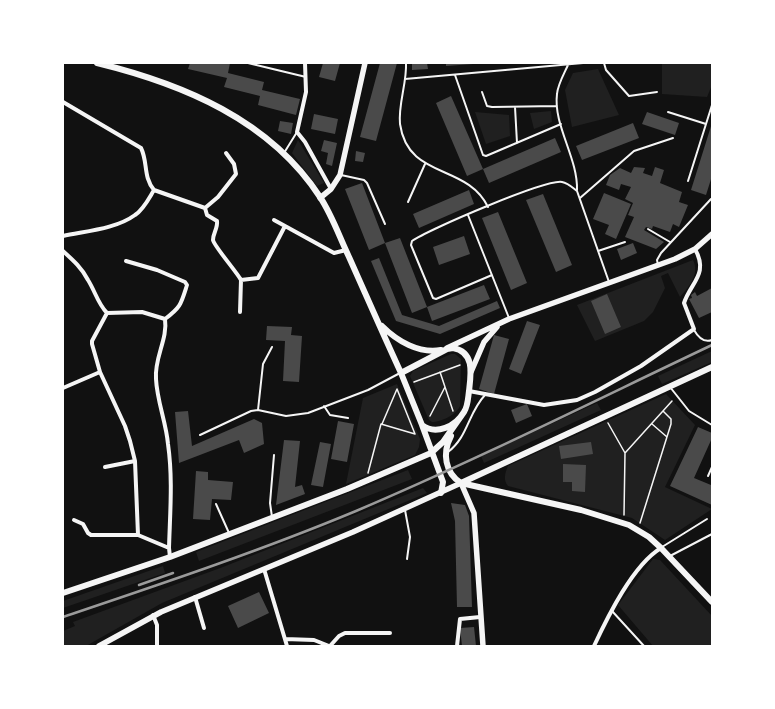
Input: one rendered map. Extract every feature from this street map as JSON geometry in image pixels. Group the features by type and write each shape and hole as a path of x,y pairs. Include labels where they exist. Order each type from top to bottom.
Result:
{"main road":[{"path":"97,63 150,77 210,102 256,130 284,152 320,198 346,250 401,372 422,425 431,453 443,482 441,493"},
{"path":"379,323 399,340 419,349 431,351 447,348 458,349 463,352 470,362 471,372 469,391 464,412 449,440 445,454 451,474 461,483 581,510 617,520 638,529 661,548 712,602"},
{"path":"401,372 447,348"},
{"path":"461,483 712,367"},
{"path":"422,425 430,430 439,430 452,424 464,412"},
{"path":"63,593 170,557 370,479 431,453 444,442 464,412"}],"street":[{"path":"305,63 307,78 306,92 297,132 305,142 331,189"},
{"path":"320,198 331,189 340,175 365,63"},
{"path":"63,102 141,148 144,153 149,183 154,190 205,208"},
{"path":"205,208 218,197 236,174 234,164 226,153"},
{"path":"63,236 96,230 126,220 141,210 154,190"},
{"path":"205,208 207,215 218,221 213,236 215,244 234,268 241,280 240,312"},
{"path":"274,220 334,253 346,250"},
{"path":"241,280 258,278 285,226"},
{"path":"447,348 509,319 610,284 658,265 710,241 712,234"},
{"path":"469,391 485,395 521,399 544,405 577,400 595,392 641,366 694,329 684,303 700,274 700,260 695,249"},
{"path":"63,251 80,267 102,308 107,313 142,312 164,319"},
{"path":"126,261 157,270 185,282 186,285 181,303 177,310 164,319"},
{"path":"107,313 92,341 100,372 126,426 134,461 138,535"},
{"path":"164,319 165,333 157,362 156,379 168,444 172,477 169,548 170,557"},
{"path":"471,372 484,342 493,330 509,319"},
{"path":"63,388 100,372"},
{"path":"105,467 134,461"},
{"path":"99,646 153,615 405,509 461,483 474,513 483,646"},
{"path":"74,520 84,524 88,534 138,535 169,548"},
{"path":"594,646 612,610 643,564 653,553 661,548"},
{"path":"264,569 288,646"},
{"path":"195,597 204,628"},
{"path":"153,615 157,625 157,646"},
{"path":"457,646 460,619 480,617"},
{"path":"285,639 314,640 329,646 339,636 346,633 390,633"}],"lane":[{"path":"248,63 307,78"},
{"path":"406,63 400,126 412,154 425,164 461,180 479,192 488,207"},
{"path":"405,79 583,63"},
{"path":"604,63 606,70 629,96 656,92"},
{"path":"568,65 557,91 557,106 561,124 576,169 577,191 610,284"},
{"path":"455,75 483,155 486,156 561,124"},
{"path":"482,92 487,106 557,106"},
{"path":"688,181 712,105"},
{"path":"515,107 517,143"},
{"path":"668,112 706,124"},
{"path":"284,152 297,132"},
{"path":"580,198 634,151 673,138"},
{"path":"408,202 425,164"},
{"path":"340,175 364,180 367,183 385,224"},
{"path":"492,275 436,299 432,298 410,245 412,241 529,189 551,182 562,182 568,184 577,191"},
{"path":"658,265 658,257 670,242 711,199"},
{"path":"468,215 509,319"},
{"path":"648,230 670,242"},
{"path":"598,251 625,242"},
{"path":"694,329 702,339 706,341 712,340"},
{"path":"258,410 263,364 272,347"},
{"path":"200,435 251,411 258,410 286,416 308,413 368,390 401,372"},
{"path":"670,386 689,411 712,426"},
{"path":"445,454 456,446 465,434 473,409 485,395"},
{"path":"324,406 330,415 348,418"},
{"path":"272,518 270,503 274,455"},
{"path":"708,476 712,467"},
{"path":"216,504 230,534"},
{"path":"405,509 410,536 408,559"},
{"path":"661,548 707,519"},
{"path":"669,557 712,534"},
{"path":"612,610 644,646"}],"path":[{"path":"414,382 460,365"},
{"path":"440,372 453,411"},
{"path":"430,416 445,387"},
{"path":"370,479 367,472 382,424 397,389 415,434 382,424"},
{"path":"625,453 672,402"},
{"path":"640,523 671,420 663,411"},
{"path":"605,416 625,453 624,515"},
{"path":"652,424 667,437"}],"shaded area":[{"path":"662,63 712,63 712,85 707,97 662,94"},
{"path":"598,69 619,115 572,127 565,90 573,73"},
{"path":"551,111 552,122 534,129 530,113"},
{"path":"475,112 509,115 510,136 486,144"},
{"path":"298,140 324,183 317,186 292,153"},
{"path":"693,260 695,265 694,275 690,285 680,297 668,273 661,276 665,288 653,312 644,321 595,341 577,305"},
{"path":"712,351 712,362 662,384 658,376"},
{"path":"451,354 455,354 461,359 460,406 448,417 440,421 432,422 429,420 410,376 413,371"},
{"path":"397,384 420,439 419,447 415,455 346,484 363,398"},
{"path":"666,394 695,425 665,487 712,509 665,540 632,518 508,486 506,484 505,476 508,466"},
{"path":"597,403 601,410 484,463 481,456"},
{"path":"408,470 412,479 199,561 196,552"},
{"path":"423,488 427,493 162,603 86,646 63,646 63,631 75,626 73,622 223,567"},
{"path":"653,559 660,560 712,616 712,646 653,646 618,605"},
{"path":"163,566 165,573 63,608 63,601"}],"building":[{"path":"190,63 230,63 228,73 264,82 262,90 300,99 296,115 258,105 260,96 224,87 227,78 188,69"},
{"path":"323,63 340,63 335,81 319,77"},
{"path":"380,63 397,63 376,141 360,137"},
{"path":"412,63 427,63 428,69 412,70"},
{"path":"446,63 473,63 473,64 446,66"},
{"path":"451,96 483,169 467,176 436,103"},
{"path":"647,112 679,123 675,135 642,124"},
{"path":"314,114 338,119 335,134 311,129"},
{"path":"280,121 293,123 291,134 278,131"},
{"path":"633,123 639,138 582,160 576,146"},
{"path":"712,123 712,176 706,195 691,190"},
{"path":"555,138 561,152 489,183 483,169"},
{"path":"324,140 337,143 332,166 326,164 328,153 321,151"},
{"path":"356,151 365,153 363,162 355,161"},
{"path":"634,167 645,168 643,173 652,176 655,167 664,170 660,183 682,192 679,202 688,205 679,227 673,224 670,232 653,226 652,229 646,227 644,230 664,242 656,249 625,237 634,217 628,215 633,203 625,199 631,187 621,184 619,190 606,185 610,175 620,168 631,173"},
{"path":"362,183 385,243 369,250 345,189"},
{"path":"469,190 474,204 419,228 413,214"},
{"path":"604,193 631,204 616,239 605,234 609,225 593,219"},
{"path":"543,194 572,265 556,272 526,200"},
{"path":"498,212 527,283 511,290 482,218"},
{"path":"464,236 470,254 439,265 433,247"},
{"path":"400,238 427,307 412,313 385,243"},
{"path":"633,243 637,253 621,260 617,249"},
{"path":"379,258 402,315 439,326 497,301 500,308 440,334 396,321 371,261"},
{"path":"484,285 490,299 432,321 427,307"},
{"path":"712,288 712,312 699,318 689,299 692,298 691,295 695,292 697,296"},
{"path":"607,294 621,327 605,334 591,301"},
{"path":"527,321 540,325 521,374 509,369"},
{"path":"267,326 292,327 291,335 302,336 299,382 283,381 285,341 266,340"},
{"path":"494,335 509,339 494,394 479,389"},
{"path":"527,404 532,416 516,423 511,410"},
{"path":"188,411 192,446 254,419 262,423 264,444 244,453 239,440 179,463 175,412"},
{"path":"338,421 354,424 347,462 331,459"},
{"path":"698,427 712,433 712,438 694,478 711,485 712,483 712,505 670,486"},
{"path":"284,440 300,441 295,487 302,485 305,494 276,505"},
{"path":"320,442 331,444 323,487 311,485"},
{"path":"591,442 593,454 561,459 559,446"},
{"path":"563,464 586,465 585,492 572,491 572,482 563,482"},
{"path":"196,471 208,472 208,480 233,482 231,500 212,499 210,520 193,519"},
{"path":"451,503 465,505 469,516 472,607 457,607 455,521"},
{"path":"259,592 269,613 238,628 228,606"},
{"path":"474,627 476,646 462,646 460,628"}],"railway":[{"path":"63,617 173,580 320,526 356,511 490,451 712,345"},
{"path":"139,585 173,573"}]}
